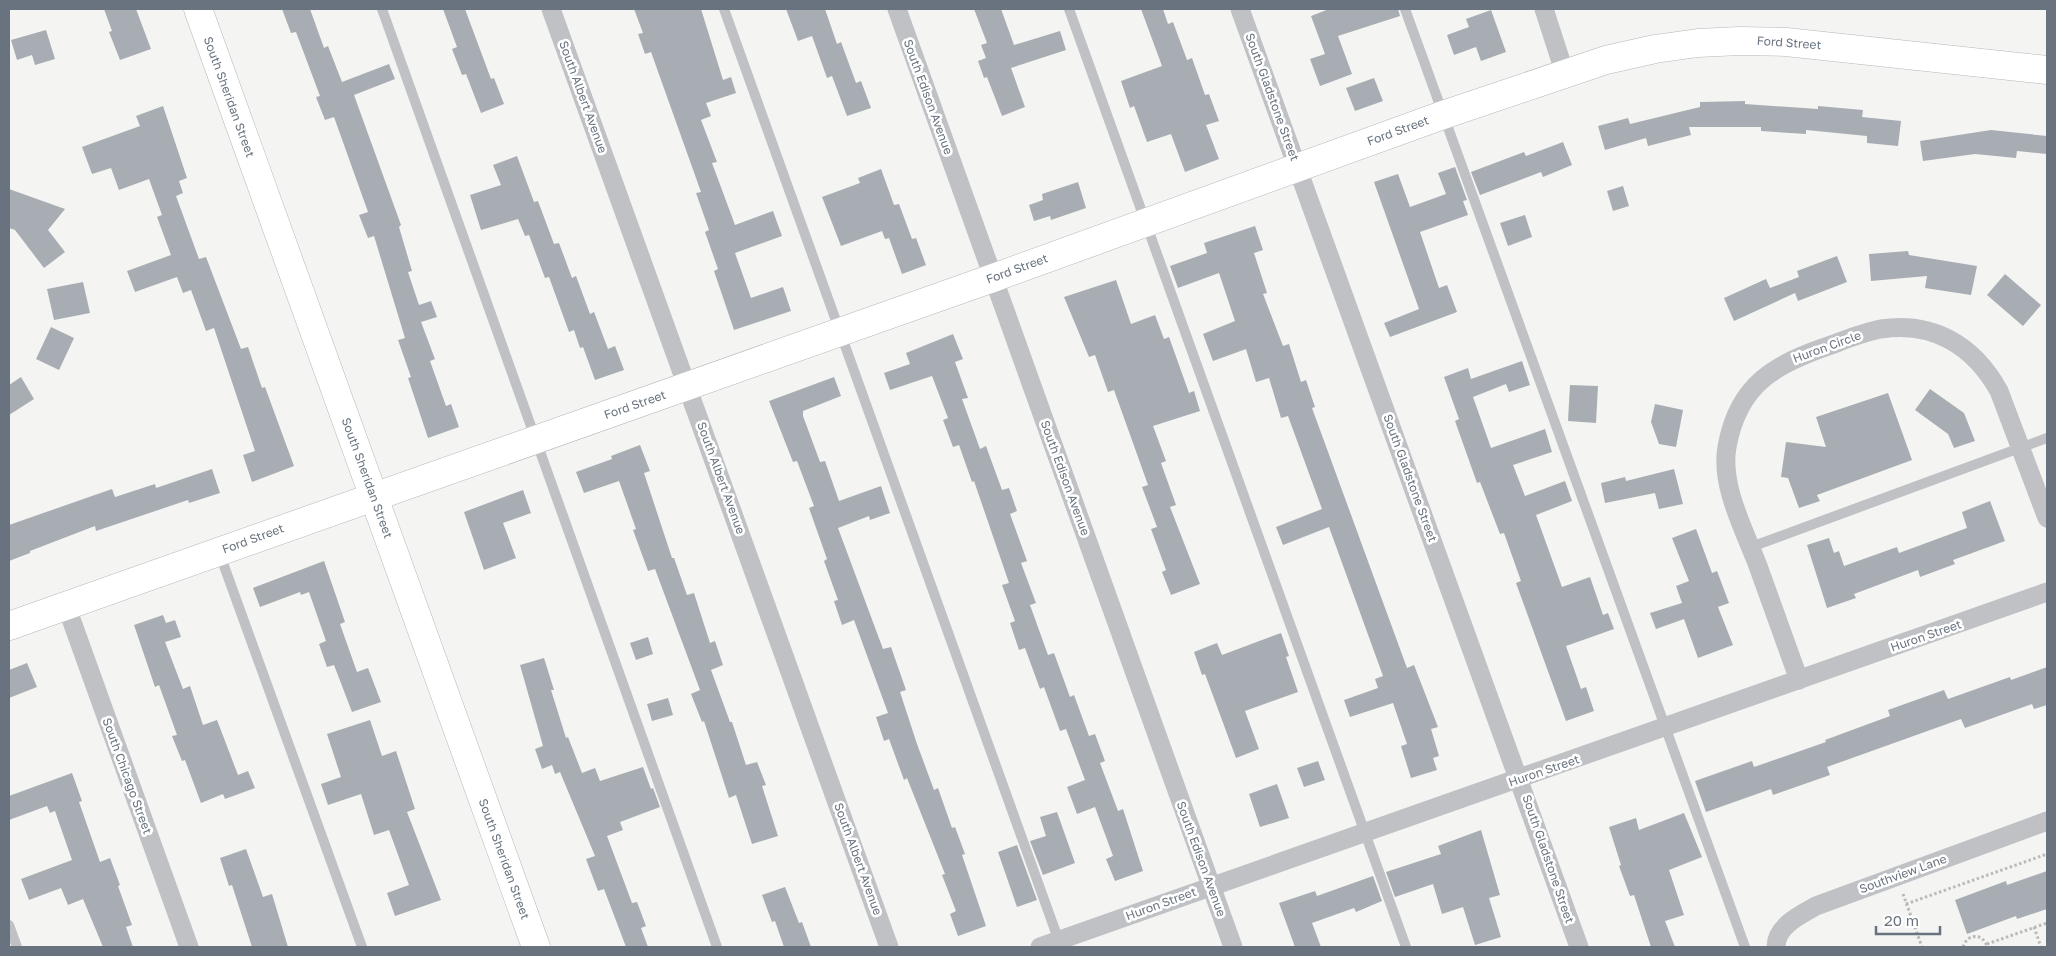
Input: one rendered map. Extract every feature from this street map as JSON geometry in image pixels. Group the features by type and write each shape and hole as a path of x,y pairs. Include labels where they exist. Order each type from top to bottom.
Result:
{"street":[{"name":"South Sheridan Street","path":"198,9 536,947"},
{"name":"South Albert Avenue","path":"551,9 889,947"},
{"name":"South Edison Avenue","path":"896,9 1233,947"},
{"name":"South Gladstone Street","path":"1240,9 1520,779 1579,947"},
{"path":"1544,9 1565,74"},
{"name":"Ford Street","path":"9,626 839,333 1443,115 1606,60 1655,49 1740,40 1786,42 2047,70"},
{"name":"Huron Circle","path":"1799,680 1731,493 1726,460 1727,446 1734,420 1745,398 1778,366 1800,355 1880,329 1904,327 1937,334 1957,343 1975,356 1989,372 1999,391 2047,518"},
{"name":"Huron Street","path":"1040,947 1060,944 1211,887 2047,592"},
{"name":"South Chicago Street","path":"66,605 189,947"},
{"name":"Southview Lane","path":"1776,947 1776,940 1787,924 1802,913 2047,821"}],"lane":[{"path":"382,9 717,947"},
{"path":"724,9 1060,944"},
{"path":"1069,9 1406,947"},
{"path":"1405,9 1744,947"},
{"path":"1751,547 2047,438"},
{"path":"219,551 362,947"},
{"path":"9,925 17,947"}],"path":[{"path":"1906,904 2047,854"},
{"path":"1896,877 1922,947"},
{"path":"1963,947 1967,940 1974,936 1982,938 1988,946 2047,922"},
{"path":"2034,927 2041,947"}],"building":[{"path":"104,9 136,9 151,49 120,60 109,32 112,31"},
{"path":"282,9 310,9 324,48 328,46 342,82 389,64 395,79 354,95 401,225 399,227 412,271 408,272 419,305 431,301 437,317 421,322 435,359 430,361 446,406 451,404 459,427 428,438 408,378 411,377 398,340 405,338 374,236 368,238 359,215 368,212 334,117 325,120 316,97 320,96 296,32 291,33"},
{"path":"443,9 465,9 491,79 494,78 504,104 481,113 466,74 462,75 452,49 457,47"},
{"path":"634,9 701,9 723,80 731,77 736,93 706,103 711,116 701,120 717,162 712,163 735,225 773,211 782,236 735,253 751,298 783,287 791,311 734,330 714,271 718,269 705,232 709,230 696,193 701,192 651,52 645,54 638,34 643,33"},
{"path":"786,9 825,9 837,44 841,42 856,83 861,81 871,108 847,116 832,76 827,78 812,36 798,41"},
{"path":"974,9 1001,9 1014,45 1060,31 1066,50 1011,68 1025,107 1002,116 987,77 984,78 978,61 986,58 981,45 987,43"},
{"path":"1141,9 1163,9 1168,24 1173,22 1187,60 1192,58 1205,95 1209,94 1219,121 1206,125 1219,159 1185,172 1171,134 1147,142 1134,106 1130,108 1121,81 1162,66"},
{"path":"1329,9 1398,9 1400,16 1338,36 1352,74 1320,86 1310,59 1325,54 1311,16"},
{"path":"1491,10 1506,52 1481,61 1476,47 1454,55 1447,35 1469,27 1466,19"},
{"path":"46,30 55,59 35,65 32,55 17,60 11,40"},
{"path":"1374,78 1383,101 1355,111 1346,88"},
{"path":"1745,101 1745,104 1818,109 1818,106 1863,110 1862,117 1901,121 1898,146 1867,143 1867,136 1806,130 1806,134 1761,131 1761,127 1689,127 1691,135 1648,146 1646,138 1605,150 1598,126 1628,118 1630,124 1700,107 1700,102"},
{"path":"163,106 187,178 179,181 183,193 176,196 199,259 206,257 241,349 248,347 262,388 265,387 294,466 252,482 243,455 255,451 214,328 206,331 191,290 183,293 177,277 135,292 127,271 171,255 157,217 162,215 149,179 119,190 111,168 92,174 82,147 140,126 136,116"},
{"path":"1991,130 2047,136 2047,154 2017,151 2016,158 1975,154 1923,161 1920,141"},
{"path":"1563,142 1572,165 1543,177 1541,172 1480,195 1471,172 1524,152 1526,156"},
{"path":"517,156 534,202 538,201 554,244 559,243 572,278 576,276 590,314 594,312 608,349 615,346 624,370 595,380 583,347 580,348 574,330 569,332 549,277 545,278 529,235 525,236 518,219 481,230 470,195 501,185 493,165"},
{"path":"1455,167 1467,200 1463,201 1468,215 1420,232 1439,288 1447,285 1457,312 1390,337 1384,323 1419,309 1374,182 1398,174 1410,207 1446,194 1438,173"},
{"path":"881,169 894,205 899,204 912,239 916,238 926,265 902,274 889,238 885,239 882,231 841,246 822,197 860,183 858,178"},
{"path":"1078,182 1086,208 1051,220 1050,216 1034,221 1029,205 1043,200 1042,194"},
{"path":"1623,186 1629,206 1613,211 1607,191"},
{"path":"9,189 65,209 48,230 65,252 44,268 15,230 9,228"},
{"path":"1525,215 1532,237 1508,246 1500,223"},
{"path":"1255,226 1263,250 1254,253 1267,293 1263,294 1283,346 1289,344 1301,382 1306,380 1315,407 1312,408 1407,668 1414,665 1438,727 1431,729 1439,756 1433,758 1437,770 1411,778 1401,746 1407,744 1393,703 1350,717 1344,700 1378,688 1375,679 1383,676 1329,527 1283,545 1276,527 1322,509 1288,416 1281,418 1269,378 1256,382 1246,349 1213,361 1203,334 1235,321 1219,273 1178,288 1170,266 1207,253 1204,243"},
{"path":"1908,251 1909,255 1977,266 1971,295 1925,288 1927,276 1871,281 1869,254"},
{"path":"1837,256 1847,282 1798,301 1795,293 1734,321 1724,298 1766,279 1770,288 1799,277 1797,271"},
{"path":"2005,274 2041,305 2023,326 1987,295"},
{"path":"1116,280 1131,324 1155,315 1164,339 1169,337 1189,393 1194,391 1200,411 1153,426 1166,461 1161,463 1176,505 1170,507 1200,584 1171,595 1162,572 1166,570 1151,529 1157,527 1142,487 1148,485 1114,390 1108,392 1095,355 1089,357 1064,297"},
{"path":"83,282 90,313 54,320 47,289"},
{"path":"51,327 74,338 59,370 36,359"},
{"path":"953,334 963,359 955,362 968,398 962,399 980,449 986,446 1002,490 1009,488 1017,511 1010,514 1027,561 1021,563 1036,603 1030,605 1048,655 1054,653 1070,697 1074,695 1089,736 1095,734 1105,761 1100,763 1118,811 1123,809 1143,871 1115,881 1106,859 1113,856 1095,807 1077,814 1067,787 1085,780 1066,729 1060,731 1044,687 1040,689 1025,648 1019,650 1010,623 1015,621 1002,585 1009,583 974,481 972,482 959,445 953,447 943,420 948,418 932,376 890,390 884,373 910,364 906,353"},
{"path":"1522,361 1530,385 1509,392 1506,384 1473,397 1491,448 1545,429 1552,452 1513,465 1525,496 1565,481 1572,501 1536,515 1562,587 1590,577 1603,615 1608,613 1614,629 1566,646 1581,689 1586,687 1594,711 1566,721 1516,583 1521,581 1504,533 1500,534 1480,482 1477,483 1455,421 1459,419 1444,377 1468,368 1471,379"},
{"path":"21,377 34,399 9,415 9,385"},
{"path":"834,377 841,396 803,411 803,416 820,462 825,461 839,501 881,486 890,513 870,520 869,516 838,528 883,649 891,647 906,690 900,692 917,744 934,790 938,788 952,828 955,827 965,854 962,855 986,926 958,936 950,914 956,911 942,875 945,874 907,778 904,780 889,739 884,741 876,717 888,713 854,620 842,625 834,601 838,600 824,561 827,559 809,508 814,506 797,461 793,462 769,401"},
{"path":"1570,385 1598,386 1596,423 1568,421"},
{"path":"1930,389 1964,413 1975,441 1954,448 1948,434 1915,410"},
{"path":"1888,393 1912,460 1817,495 1820,501 1799,508 1788,478 1781,477 1786,442 1826,447 1816,417"},
{"path":"1655,404 1683,410 1676,447 1659,444 1651,422"},
{"path":"640,445 650,471 644,473 672,558 674,558 687,595 694,593 710,643 715,641 723,665 711,670 730,722 732,722 746,765 757,762 766,785 762,786 778,836 752,844 736,795 729,798 704,721 702,722 691,694 700,690 655,569 648,571 633,530 636,529 619,481 584,493 576,472 612,459 611,456"},
{"path":"212,469 220,493 189,503 188,500 96,531 95,526 9,561 9,525 112,489 115,497 155,484 156,488"},
{"path":"1674,469 1683,504 1659,509 1655,493 1605,503 1601,483 1625,477 1626,481"},
{"path":"523,490 531,513 503,523 516,558 484,570 464,512"},
{"path":"1990,501 2005,541 1953,560 1955,564 1920,577 1918,570 1854,594 1856,598 1827,608 1807,545 1829,538 1834,553 1839,551 1844,566 1897,547 1899,553 1967,528 1962,512"},
{"path":"1696,529 1712,573 1717,571 1729,603 1718,607 1733,645 1698,658 1684,619 1656,629 1650,613 1682,603 1676,586 1689,581 1672,538"},
{"path":"324,561 345,622 340,624 357,672 368,668 381,702 352,712 334,665 327,667 319,644 326,641 309,592 301,595 300,592 260,607 253,588"},
{"path":"163,615 166,623 175,620 181,637 165,642 183,689 190,686 203,725 217,720 238,775 248,771 255,788 225,799 223,794 201,803 185,760 182,761 172,736 177,735 159,685 155,687 134,625"},
{"path":"1281,633 1289,656 1286,657 1298,692 1245,711 1259,749 1236,758 1205,674 1202,675 1194,652 1217,643 1222,655"},
{"path":"648,637 653,654 636,660 630,643"},
{"path":"544,658 554,690 551,690 566,738 568,737 582,773 595,768 600,781 643,767 660,807 620,822 623,830 607,836 632,903 637,902 646,926 641,928 648,947 626,947 604,889 598,891 586,859 595,856 560,772 555,774 552,765 542,769 535,749 543,746 520,665"},
{"path":"27,663 37,687 9,698 9,670"},
{"path":"2047,667 2047,705 2034,709 2032,704 1965,728 1961,719 1827,767 1830,775 1773,795 1771,789 1706,812 1695,781 1752,761 1754,767 1826,742 1825,740 1890,716 1888,710 1944,690 1948,699 2010,677 2011,680"},
{"path":"668,698 673,715 652,721 647,704"},
{"path":"370,720 382,756 396,751 415,809 407,812 441,900 395,916 387,893 409,885 389,830 374,835 361,794 328,805 321,784 341,777 327,734"},
{"path":"1318,761 1325,780 1304,787 1297,768"},
{"path":"72,773 82,801 79,802 100,862 110,858 120,885 118,886 132,925 126,927 133,947 103,947 83,899 68,905 61,888 29,900 21,879 72,860 55,811 50,813 47,806 9,820 9,796"},
{"path":"1277,784 1289,818 1260,827 1249,794"},
{"path":"1057,812 1075,863 1043,875 1030,841 1046,836 1040,817"},
{"path":"1684,813 1702,857 1669,870 1684,915 1665,921 1675,947 1651,947 1634,895 1630,896 1619,866 1621,865 1609,827 1636,818 1639,830"},
{"path":"1481,830 1500,895 1489,898 1501,937 1475,945 1463,907 1442,914 1433,884 1395,897 1386,872 1441,854 1438,846"},
{"path":"1017,845 1037,900 1017,907 998,852"},
{"path":"246,849 263,897 272,894 288,947 252,947 232,885 229,886 220,858"},
{"path":"2047,871 2047,909 2017,919 2016,916 1967,934 1955,900 2006,881 2007,885"},
{"path":"1373,876 1382,901 1356,912 1354,908 1312,923 1321,947 1295,947 1279,903 1315,891 1317,896"},
{"path":"785,887 799,923 802,922 811,947 784,947 775,921 772,922 762,895"}]}
